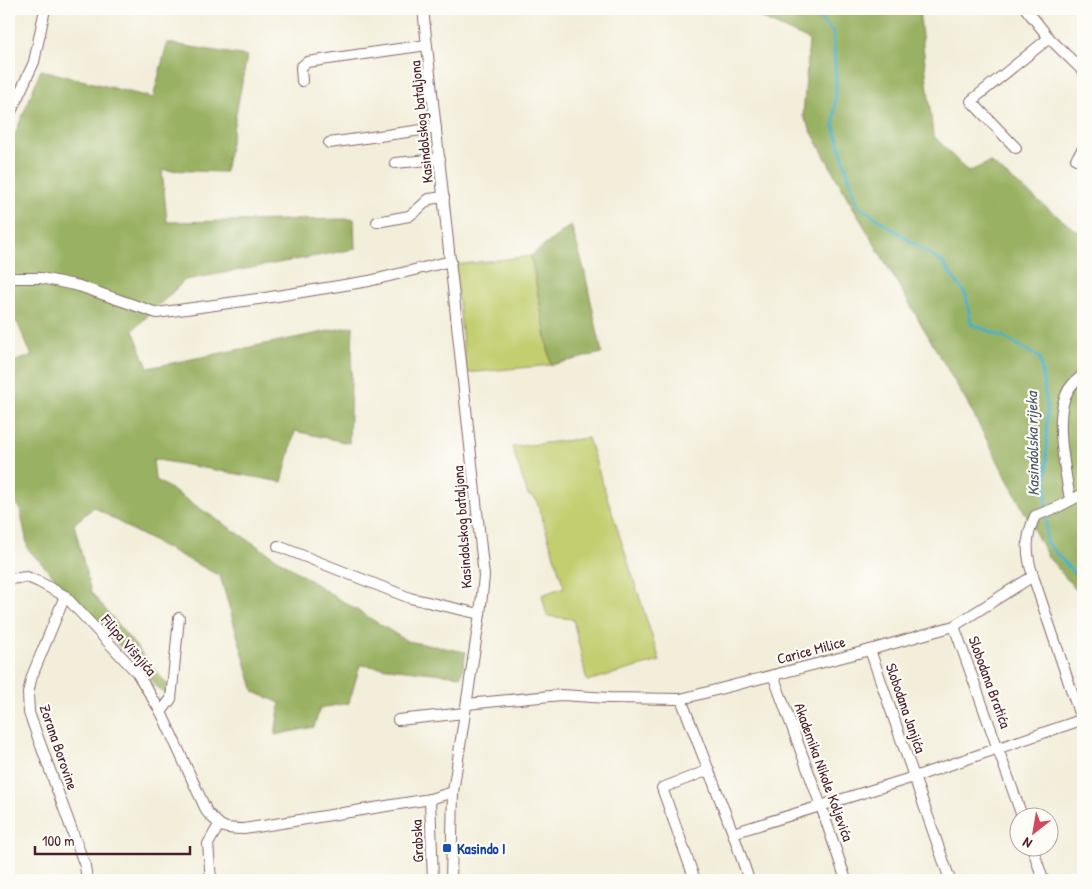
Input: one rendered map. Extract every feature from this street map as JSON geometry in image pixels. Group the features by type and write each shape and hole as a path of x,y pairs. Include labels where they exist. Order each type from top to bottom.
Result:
{"street":[{"path":"9,116 34,62 45,9"},
{"name":"Kasindolskog bataljona","path":"423,9 484,576 453,792 451,880"},
{"path":"1026,9 1049,38 1083,71"},
{"path":"1016,148 971,101 1049,38"},
{"path":"302,81 301,67 308,62 427,45"},
{"path":"329,142 436,128"},
{"path":"1076,159 1083,149"},
{"path":"395,163 440,160"},
{"path":"377,222 409,216 429,200 444,197"},
{"path":"9,278 41,278 79,286 158,313 370,282 451,261"},
{"path":"1070,500 1061,426 1062,408 1065,396 1073,383 1083,374"},
{"path":"1082,723 1033,576 1028,559 1028,545 1030,528 1035,516 1083,494"},
{"path":"278,546 410,598 480,614"},
{"name":"Carice Milice","path":"398,720 561,695 681,699 954,626 1033,576"},
{"name":"Filipa Višnjića","path":"9,579 27,578 39,582 65,596 137,673 161,712 207,812 219,825"},
{"name":"Zorana Borovine","path":"65,596 32,676 28,693 29,713 85,866 87,880"},
{"path":"161,712 171,700 179,618"},
{"name":"Slobodana Bratića","path":"954,626 1018,806"},
{"name":"Slobodana Janjića","path":"870,650 950,880"},
{"name":"Akademika Nikole Koljevića","path":"773,675 846,880"},
{"path":"681,699 750,880"},
{"name":"Slobodana Bratića","path":"998,748 1045,732 1082,723"},
{"name":"Slobodana Janjića","path":"733,833 914,777 998,748"},
{"path":"695,880 662,788 709,770"},
{"path":"212,880 208,844 219,825 228,829 244,829 430,800 453,792"},
{"name":"Grabska","path":"430,800 433,880"},
{"path":"1036,856 1044,880"}],"green space":[{"path":"741,9 919,9 933,135 968,172 990,162 1076,231 1083,231 1083,405 1075,430 1083,439 1083,598 1048,557 969,406 843,190 803,116 809,40"},
{"path":"167,43 247,56 225,172 162,170 167,222 354,219 355,249 185,280 133,330 148,368 353,326 349,443 295,431 282,482 153,459 155,479 334,596 407,641 466,652 461,676 360,665 349,703 320,708 314,727 275,735 280,703 254,692 220,576 132,530 94,507 74,524 91,592 171,689 165,695 28,549 20,508 9,496 9,363 32,356 17,322 9,321 9,149 41,70 153,98"},
{"path":"571,225 584,269 602,353 551,365 531,256"},
{"path":"531,256 551,365 466,373 455,265"},
{"path":"588,438 660,661 587,681 573,619 547,616 542,595 564,587 536,499 528,495 512,447"}],"waterway":[{"name":"Kasindolska rijeka","path":"811,9 833,32 836,84 834,126 857,205 943,263 966,295 971,324 1002,336 1040,358 1047,408 1046,542 1083,583"}],"place":[{"name":"Kasindo I","path":"447,848"}]}
